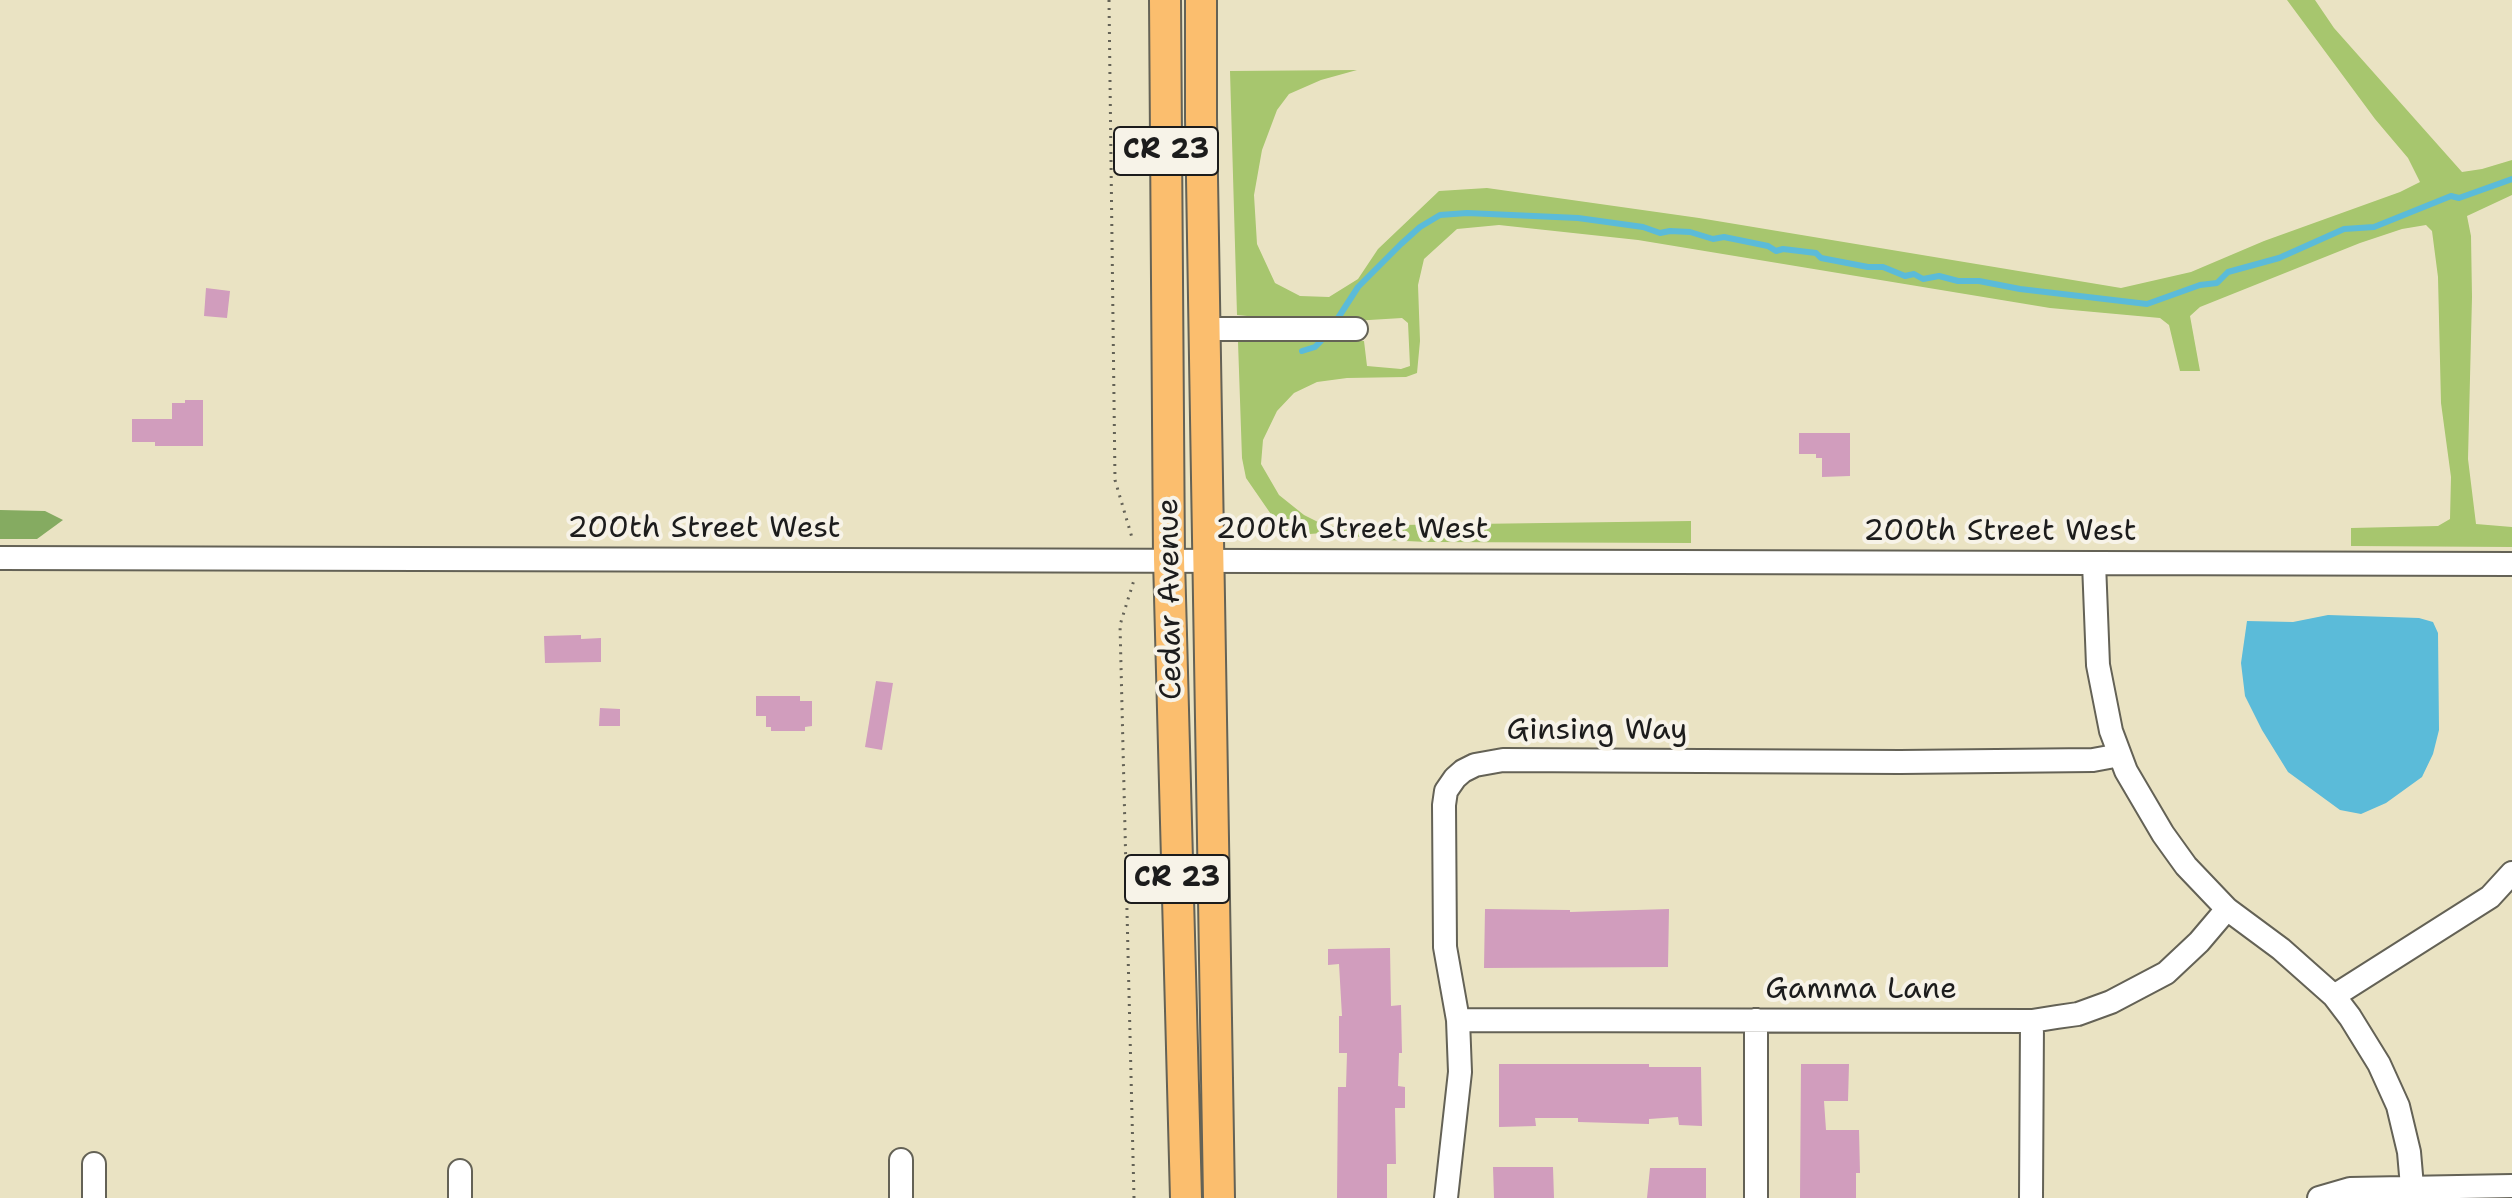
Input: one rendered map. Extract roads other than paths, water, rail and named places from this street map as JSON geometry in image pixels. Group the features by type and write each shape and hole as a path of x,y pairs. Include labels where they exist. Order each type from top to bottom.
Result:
{"main road":[{"name":"Cedar Avenue","path":"1165,0 1169,559 1186,1198"},
{"name":"Cedar Avenue","path":"1201,0 1219,1198"}],"street":[{"path":"1205,329 1356,329"},
{"name":"200th Street West","path":"0,558 2512,564"},
{"path":"2094,563 2098,665 2111,731 2139,796 2186,866 2227,909 2281,949 2334,996 2369,1046 2398,1106 2409,1152 2413,1192"},
{"name":"Ginsing Way","path":"1446,1198 1460,1072 1458,1020 1445,947 1444,805 1446,791 1455,778 1475,765 1503,760 1900,762 2093,760 2120,755"},
{"path":"2334,996 2490,897 2512,873"},
{"name":"Gamma Lane","path":"1458,1020 2032,1021 2096,1008 2151,982 2180,961 2227,909"},
{"path":"1756,1020 1756,1198"},
{"path":"2031,1198 2032,1021"},
{"path":"901,1160 901,1198"},
{"path":"94,1164 94,1198"},
{"path":"460,1171 460,1198"},
{"path":"2319,1198 2350,1189 2413,1192 2512,1186"}],"water":[{"path":"2328,615 2419,618 2433,622 2438,633 2439,730 2433,754 2422,777 2386,803 2361,814 2340,810 2288,772 2245,696 2241,663 2247,621 2293,622"}],"waterway":[{"path":"1338,318 1358,287 1420,227 1440,215 1467,213 1578,218 1643,227 1660,233 1690,232 1713,239 1724,237 1768,246 1776,251 1816,253 1821,258 1883,267 1923,279 1939,276 1958,281 1979,281 2147,304 2200,285 2217,283 2228,272 2279,258 2344,229 2374,227 2451,196 2459,198 2512,179"},
{"path":"1302,351 1315,347 1321,341"}]}
